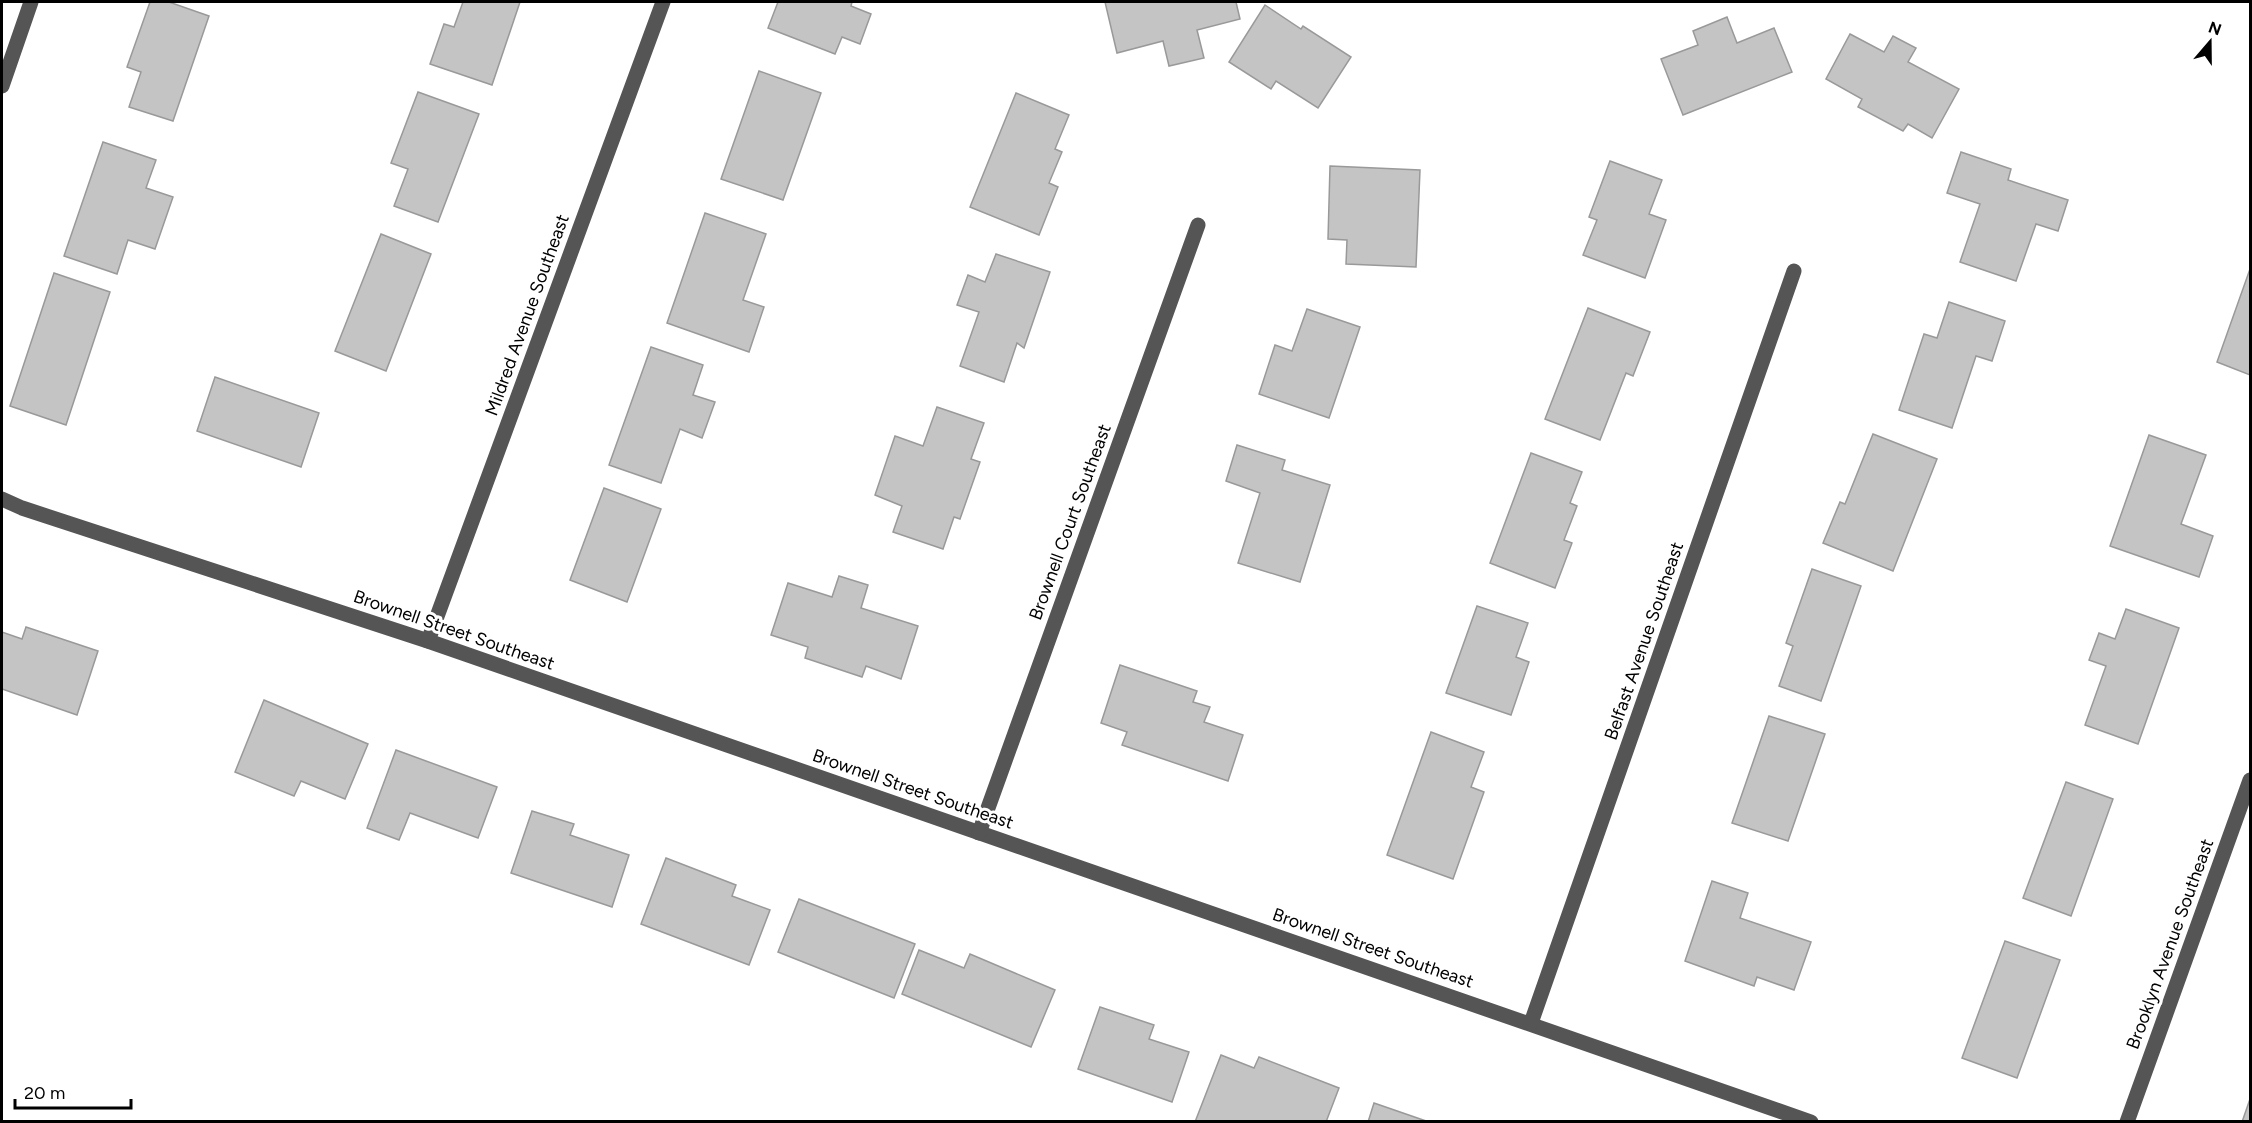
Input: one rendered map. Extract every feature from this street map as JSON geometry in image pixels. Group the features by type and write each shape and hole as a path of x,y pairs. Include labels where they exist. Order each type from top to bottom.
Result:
{"street":[{"path":"2,86 32,2"},
{"name":"Mildred Avenue Southeast","path":"428,641 663,2"},
{"name":"Brownell Court Southeast","path":"979,833 1197,225"},
{"name":"Belfast Avenue Southeast","path":"1531,1023 1794,271"},
{"name":"Brownell Street Southeast","path":"2,499 22,508 428,641 1811,1122"},
{"name":"Brooklyn Avenue Southeast","path":"2127,1122 2250,780"}],"building":[{"path":"150,2 169,2 209,16 173,121 129,107 141,72 127,67"},
{"path":"463,2 520,2 492,85 430,64 444,24 454,27"},
{"path":"778,2 852,2 851,6 871,14 860,44 842,37 835,54 768,28"},
{"path":"1105,2 1236,2 1240,19 1197,30 1204,58 1169,66 1163,41 1117,53"},
{"path":"1265,5 1301,29 1303,26 1351,57 1318,108 1276,81 1271,89 1229,62"},
{"path":"1727,17 1737,43 1774,28 1792,72 1683,115 1661,59 1698,45 1693,31"},
{"path":"1850,34 1884,52 1893,36 1916,48 1908,62 1959,89 1932,138 1908,124 1903,131 1858,107 1862,99 1826,79"},
{"path":"759,71 821,93 783,200 721,179"},
{"path":"418,92 479,114 438,222 394,206 408,169 391,163"},
{"path":"1016,93 1069,115 1055,149 1062,152 1049,183 1058,187 1039,235 970,207"},
{"path":"103,142 156,160 146,188 173,197 155,249 128,240 117,274 64,256"},
{"path":"1961,152 2011,169 2008,180 2068,200 2058,231 2036,224 2016,281 1960,262 1980,204 1947,193"},
{"path":"1610,161 1662,180 1649,214 1666,220 1645,278 1583,255 1597,220 1589,217"},
{"path":"1330,166 1420,170 1416,267 1346,264 1347,240 1328,239"},
{"path":"705,213 766,234 743,300 764,307 749,352 667,323"},
{"path":"381,234 431,254 386,371 335,351"},
{"path":"996,254 1050,272 1024,348 1017,343 1004,382 960,366 979,312 957,305 968,275 985,282"},
{"path":"2250,269 2250,375 2217,362"},
{"path":"54,273 110,292 66,425 10,406"},
{"path":"1949,302 2005,321 1992,361 1976,356 1952,428 1899,410 1924,334 1937,338"},
{"path":"1588,308 1650,332 1633,376 1626,373 1600,440 1545,419"},
{"path":"1307,309 1360,327 1329,418 1259,394 1275,345 1292,351"},
{"path":"651,347 703,365 693,395 715,402 702,438 680,429 661,483 609,465"},
{"path":"215,377 319,413 301,467 197,431"},
{"path":"937,407 984,423 971,459 980,462 960,519 954,517 943,549 893,532 902,506 875,495 895,436 923,446"},
{"path":"1873,434 1937,459 1893,571 1823,543 1840,502 1845,504"},
{"path":"2149,435 2206,455 2181,524 2213,536 2199,577 2110,546"},
{"path":"1237,445 1285,460 1282,470 1330,485 1300,582 1238,563 1260,493 1226,481"},
{"path":"1531,453 1582,472 1570,503 1577,506 1564,540 1572,543 1555,588 1490,563"},
{"path":"604,488 661,509 627,602 570,580"},
{"path":"1812,569 1861,586 1821,701 1779,686 1793,646 1786,643"},
{"path":"839,576 868,585 861,608 918,626 901,679 866,666 862,677 805,658 808,647 771,635 788,583 832,597"},
{"path":"1477,606 1528,623 1516,657 1529,662 1511,715 1446,693"},
{"path":"2126,609 2179,628 2138,744 2085,725 2106,666 2089,660 2099,633 2115,639"},
{"path":"26,627 98,651 77,715 2,689 2,632 22,639"},
{"path":"1120,665 1197,691 1193,702 1210,707 1204,722 1243,735 1228,781 1122,745 1127,732 1101,723"},
{"path":"264,700 368,744 345,799 301,781 294,796 235,772"},
{"path":"1769,716 1825,734 1788,841 1732,823"},
{"path":"1431,732 1484,752 1471,787 1484,792 1453,879 1387,855"},
{"path":"396,750 497,787 478,838 410,813 399,840 367,828"},
{"path":"2066,782 2113,799 2071,916 2023,898"},
{"path":"532,811 574,824 570,835 629,855 612,907 511,873"},
{"path":"666,858 736,885 732,896 770,910 749,965 641,924"},
{"path":"1712,881 1748,893 1740,918 1811,942 1794,990 1757,977 1754,986 1685,961"},
{"path":"799,899 915,944 894,998 778,952"},
{"path":"2005,941 2060,960 2017,1078 1962,1058"},
{"path":"919,950 964,968 970,954 1055,990 1031,1047 902,994"},
{"path":"1100,1007 1154,1025 1149,1039 1189,1052 1172,1102 1078,1069"},
{"path":"1221,1055 1254,1068 1259,1057 1339,1088 1326,1122 1195,1122"},
{"path":"2250,1099 2250,1122 2242,1122"},
{"path":"1374,1103 1429,1122 1368,1122"}]}
